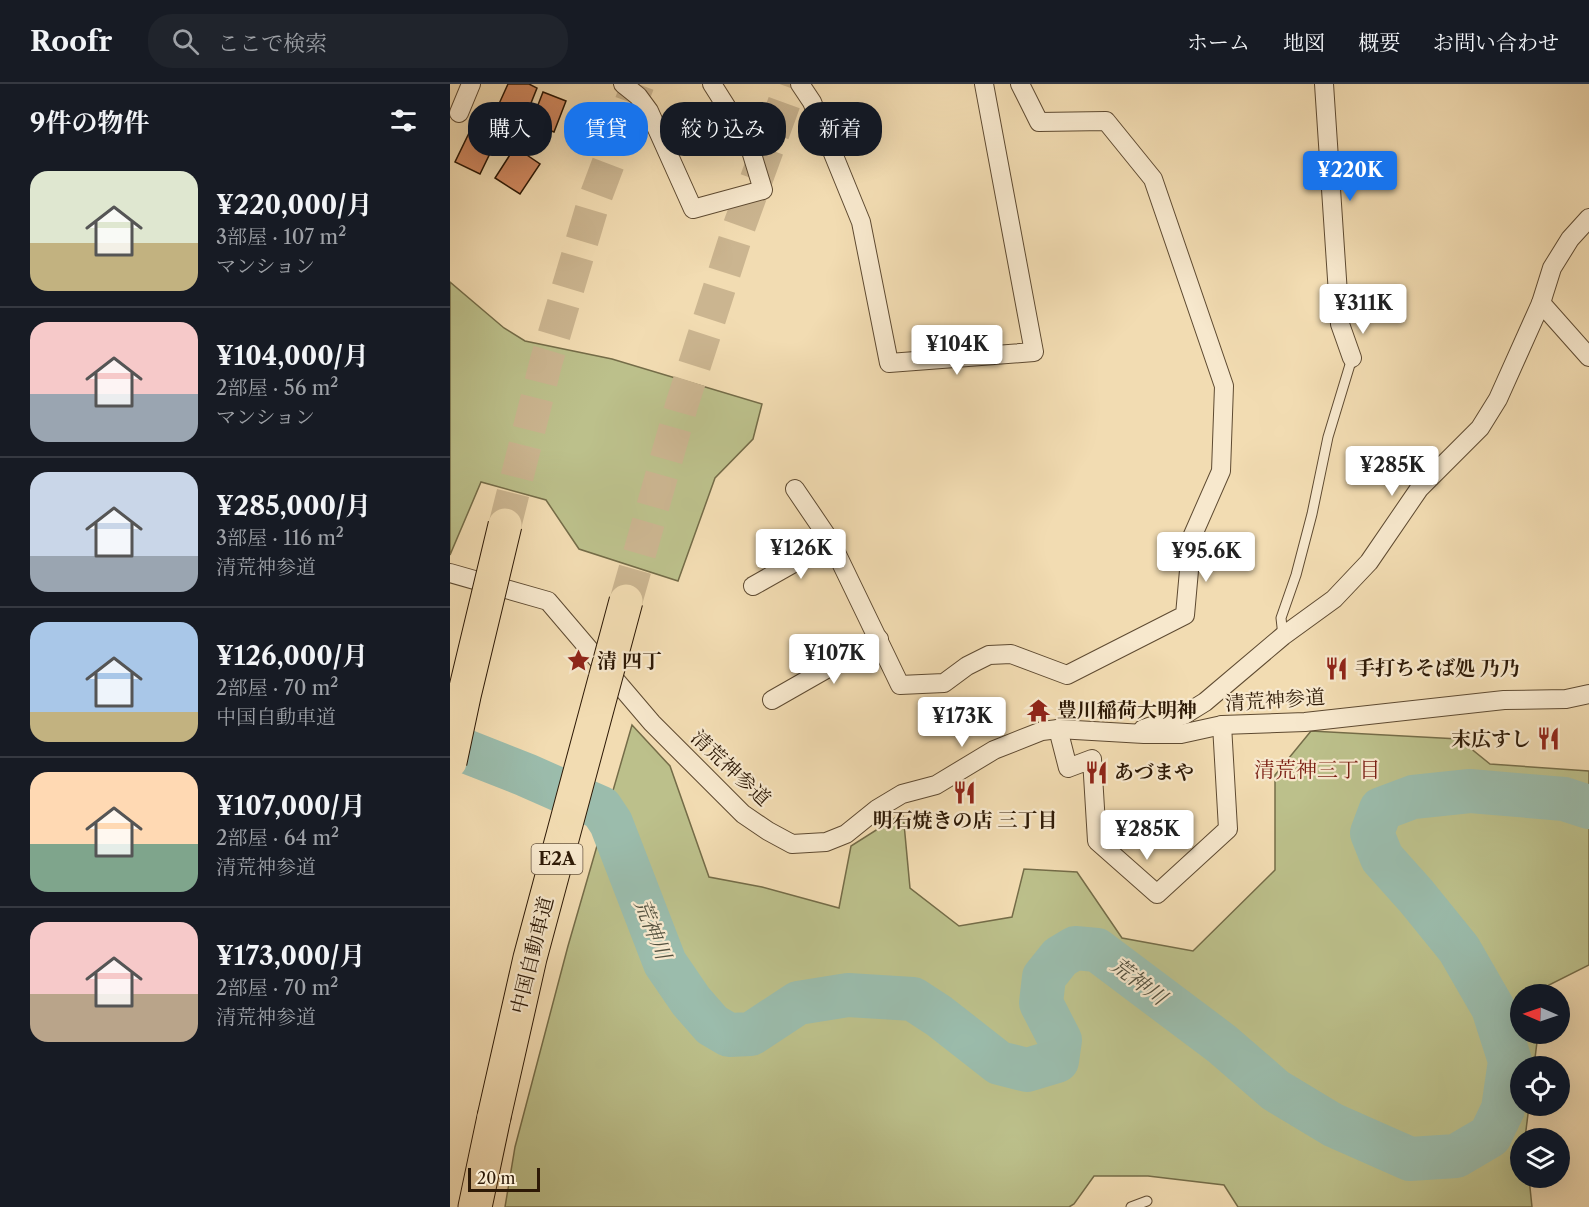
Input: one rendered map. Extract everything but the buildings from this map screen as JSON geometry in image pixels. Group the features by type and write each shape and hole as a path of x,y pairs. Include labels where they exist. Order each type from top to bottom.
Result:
{"highway":[{"path":"450,762 505,525"},
{"name":"中国自動車道","path":"475,1207 530,958 626,602"}],"street":[{"path":"459,113 471,84"},
{"path":"623,84 638,96 649,111 693,209 763,190 748,141 712,84"},
{"path":"800,84 812,102 861,222 888,363 1034,352 984,84"},
{"path":"795,489 831,542 900,685 944,683 967,666 988,655 1011,654 1067,675 1185,615 1192,537 1221,471 1224,386 1154,179 1106,121 1039,122 1020,84"},
{"path":"1324,84 1340,324 1352,358"},
{"path":"1134,733 1184,714 1205,702 1283,636 1334,599 1369,562 1419,489 1480,428 1498,399 1541,303 1552,268 1570,239 1589,218"},
{"path":"1541,303 1589,357"},
{"path":"753,586 831,542"},
{"name":"清荒神参道","path":"450,573 548,601 660,730 744,814 792,844 826,842 846,834 876,809 902,794 936,785 994,750 1042,731 1058,729 1181,734 1222,725 1305,722 1504,700 1566,699 1589,694"},
{"path":"772,700 879,639"},
{"path":"1058,729 1068,768 1092,759 1097,841 1158,894 1228,829 1222,725"}],"lane":[{"path":"1283,636 1281,618 1296,575 1312,514 1328,437 1352,358"},
{"path":"1131,1207 1147,1201"}],"green space":[{"path":"450,282 504,328 525,341 612,359 762,404 753,439 715,478 678,581 579,549 546,500 481,482 450,555"},
{"path":"632,725 670,766 709,877 762,887 839,908 851,846 903,813 910,888 959,926 1012,917 1024,869 1077,872 1122,938 1193,951 1275,870 1275,775 1311,731 1459,739 1490,764 1589,771 1589,965 1551,984 1510,984 1510,1044 1537,1044 1535,1056 1510,1056 1510,1116 1528,1116 1526,1128 1510,1128 1510,1188 1530,1188 1532,1207 1238,1207 1224,1185 1148,1176 1094,1176 1074,1204 1069,1207 505,1207 515,1147 568,946"}],"waterway":[{"name":"荒神川","path":"450,745 601,808 611,823 665,963 691,1001 712,1025 729,1035 751,1034 798,1003 848,995 913,999 939,1016 999,1063 1027,1070 1057,1061 1060,1040 1041,1003 1044,977 1060,957 1075,948 1097,950 1222,1044 1275,1090 1333,1125 1410,1159 1456,1156 1490,1136 1503,1109 1510,1061 1493,1008 1459,949 1382,858 1372,833 1381,809 1413,797 1470,791 1564,799 1589,807"}],"tunnel":[{"path":"505,525 546,362 593,204 638,84"},
{"path":"626,601 682,404 739,227 791,84"}],"place":[{"name":"清 四丁","path":"579,661"},
{"name":"手打ちそば処 乃乃","path":"1337,668"},
{"name":"豊川稲荷大明神","path":"1039,710"},
{"name":"末広すし","path":"1549,739"},
{"name":"あづまや","path":"1096,772"},
{"name":"明石焼きの店 三丁目","path":"965,793"}],"district":[{"name":"清荒神三丁目","path":"1317,769"}]}
